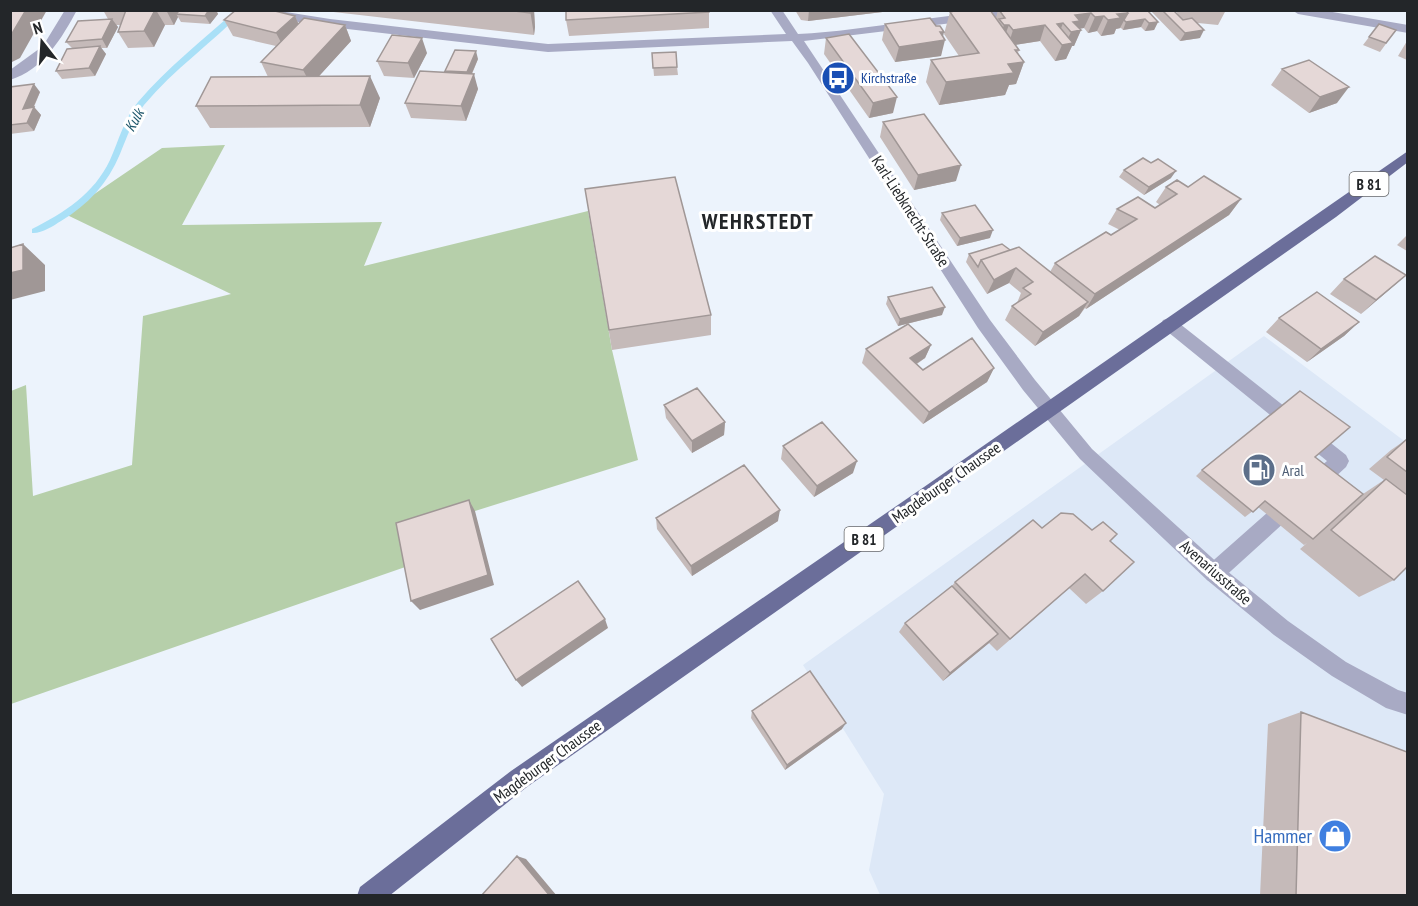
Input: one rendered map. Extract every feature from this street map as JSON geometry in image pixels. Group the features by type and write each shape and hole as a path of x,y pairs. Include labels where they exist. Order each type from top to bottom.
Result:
{"main road":[{"name":"Magdeburger Chaussee","path":"369,896 519,779 1331,213 1407,155"}],"street":[{"path":"10,76 31,65 52,45 71,10"},
{"name":"Karl-Liebknecht-Straße","path":"776,10 813,61 984,324 1049,410"},
{"path":"252,11 330,23 548,48 828,36 927,25 1026,10"},
{"path":"1298,10 1407,29"},
{"path":"1169,324 1340,461 1214,573"},
{"name":"Avenariusstraße","path":"1049,410 1086,454 1214,573 1281,628 1339,669 1394,700 1407,704"}],"shaded area":[{"path":"1264,336 1407,443 1407,895 880,895 869,870 884,794 803,665"}],"green space":[{"path":"225,145 182,225 382,222 364,266 588,211 612,350 638,460 475,511 411,565 11,704 11,391 26,385 33,496 132,465 143,316 231,294 65,214 162,148"}],"building":[{"path":"10,10 26,10 10,37"},
{"path":"126,10 155,10 144,31 118,32"},
{"path":"180,10 209,10 205,16 176,14"},
{"path":"236,10 271,10 295,16 276,33 224,20"},
{"path":"507,10 530,10 530,13"},
{"path":"566,10 709,10 709,12 566,20"},
{"path":"990,10 1019,50 1015,50 1024,62 1008,64 1014,73 946,82 931,60 979,53 950,12"},
{"path":"999,10 1126,10 1128,13 1117,14 1121,18 1108,20 1104,16 1095,17 1091,13 1075,15 1080,21 1073,22 1081,30 1071,32 1063,23 1057,24 1073,43 1062,45 1045,25 1013,30 1009,25 1004,25 999,19 1005,18"},
{"path":"1126,10 1147,10 1158,22 1149,23 1145,19 1126,22 1124,20 1128,13"},
{"path":"1162,10 1173,10 1183,20 1192,18 1204,30 1185,33"},
{"path":"304,18 345,25 303,70 261,62"},
{"path":"930,18 936,26 940,26 944,32 940,32 945,40 899,47 885,24"},
{"path":"112,19 102,39 66,42 78,21"},
{"path":"1379,24 1396,30 1386,43 1369,37"},
{"path":"849,34 897,97 873,103 826,38"},
{"path":"392,35 422,38 408,63 377,61"},
{"path":"100,46 89,68 56,71 67,49"},
{"path":"455,50 476,51 467,72 445,71"},
{"path":"676,52 677,67 653,68 652,53"},
{"path":"1309,60 1349,87 1320,97 1282,69"},
{"path":"420,71 474,74 461,106 405,103"},
{"path":"370,76 360,105 196,106 211,77"},
{"path":"34,84 23,109 34,107 27,123 10,125 10,87"},
{"path":"924,114 961,165 918,175 883,122"},
{"path":"1143,158 1151,163 1158,159 1176,171 1149,187 1124,170"},
{"path":"1204,176 1241,199 1095,294 1055,263 1106,232 1111,235 1137,219 1117,209 1138,197 1155,208 1177,194 1166,187 1177,180 1188,187"},
{"path":"675,177 711,315 609,330 585,189"},
{"path":"975,205 993,230 960,238 942,213"},
{"path":"23,244 23,270 10,273 10,248"},
{"path":"1002,244 1010,250 981,260 978,267 969,254"},
{"path":"1019,247 1088,302 1043,332 1012,306 1031,294 1023,288 1033,282 1016,268 994,280 981,260"},
{"path":"1375,256 1406,275 1376,300 1344,279"},
{"path":"932,287 945,307 900,319 888,297"},
{"path":"1317,292 1359,322 1321,349 1279,318"},
{"path":"908,324 931,345 910,358 923,370 972,338 994,368 929,412 866,349"},
{"path":"697,388 725,422 692,441 664,405"},
{"name":"Aral","path":"1300,391 1350,427 1315,457 1363,494 1313,539 1265,501 1253,512 1202,470"},
{"path":"822,422 857,461 817,486 783,446"},
{"path":"1407,439 1407,472 1387,457"},
{"path":"744,465 780,510 691,566 656,518"},
{"path":"1386,479 1407,495 1407,567 1394,580 1331,530"},
{"path":"469,500 488,575 411,601 396,523"},
{"path":"1061,513 1073,514 1092,530 1103,522 1117,534 1110,541 1134,562 1103,591 1085,574 1010,639 955,582 1033,520 1042,528"},
{"path":"578,581 605,619 516,680 491,639"},
{"path":"952,586 998,634 950,673 905,623"},
{"path":"810,671 846,723 787,765 752,711"},
{"name":"Hammer","path":"1301,712 1407,752 1407,896 1296,896"},
{"path":"517,856 550,896 481,896"}],"waterway":[{"name":"Kulk","path":"35,231 65,215 92,193 111,166 130,121 140,105 176,68 241,10"}],"place":[{"name":"Kirchstraße","path":"838,78"},
{"name":"Aral","path":"1259,470"},
{"name":"Hammer","path":"1335,836"}],"district":[{"name":"WEHRSTEDT","path":"758,221"}]}
